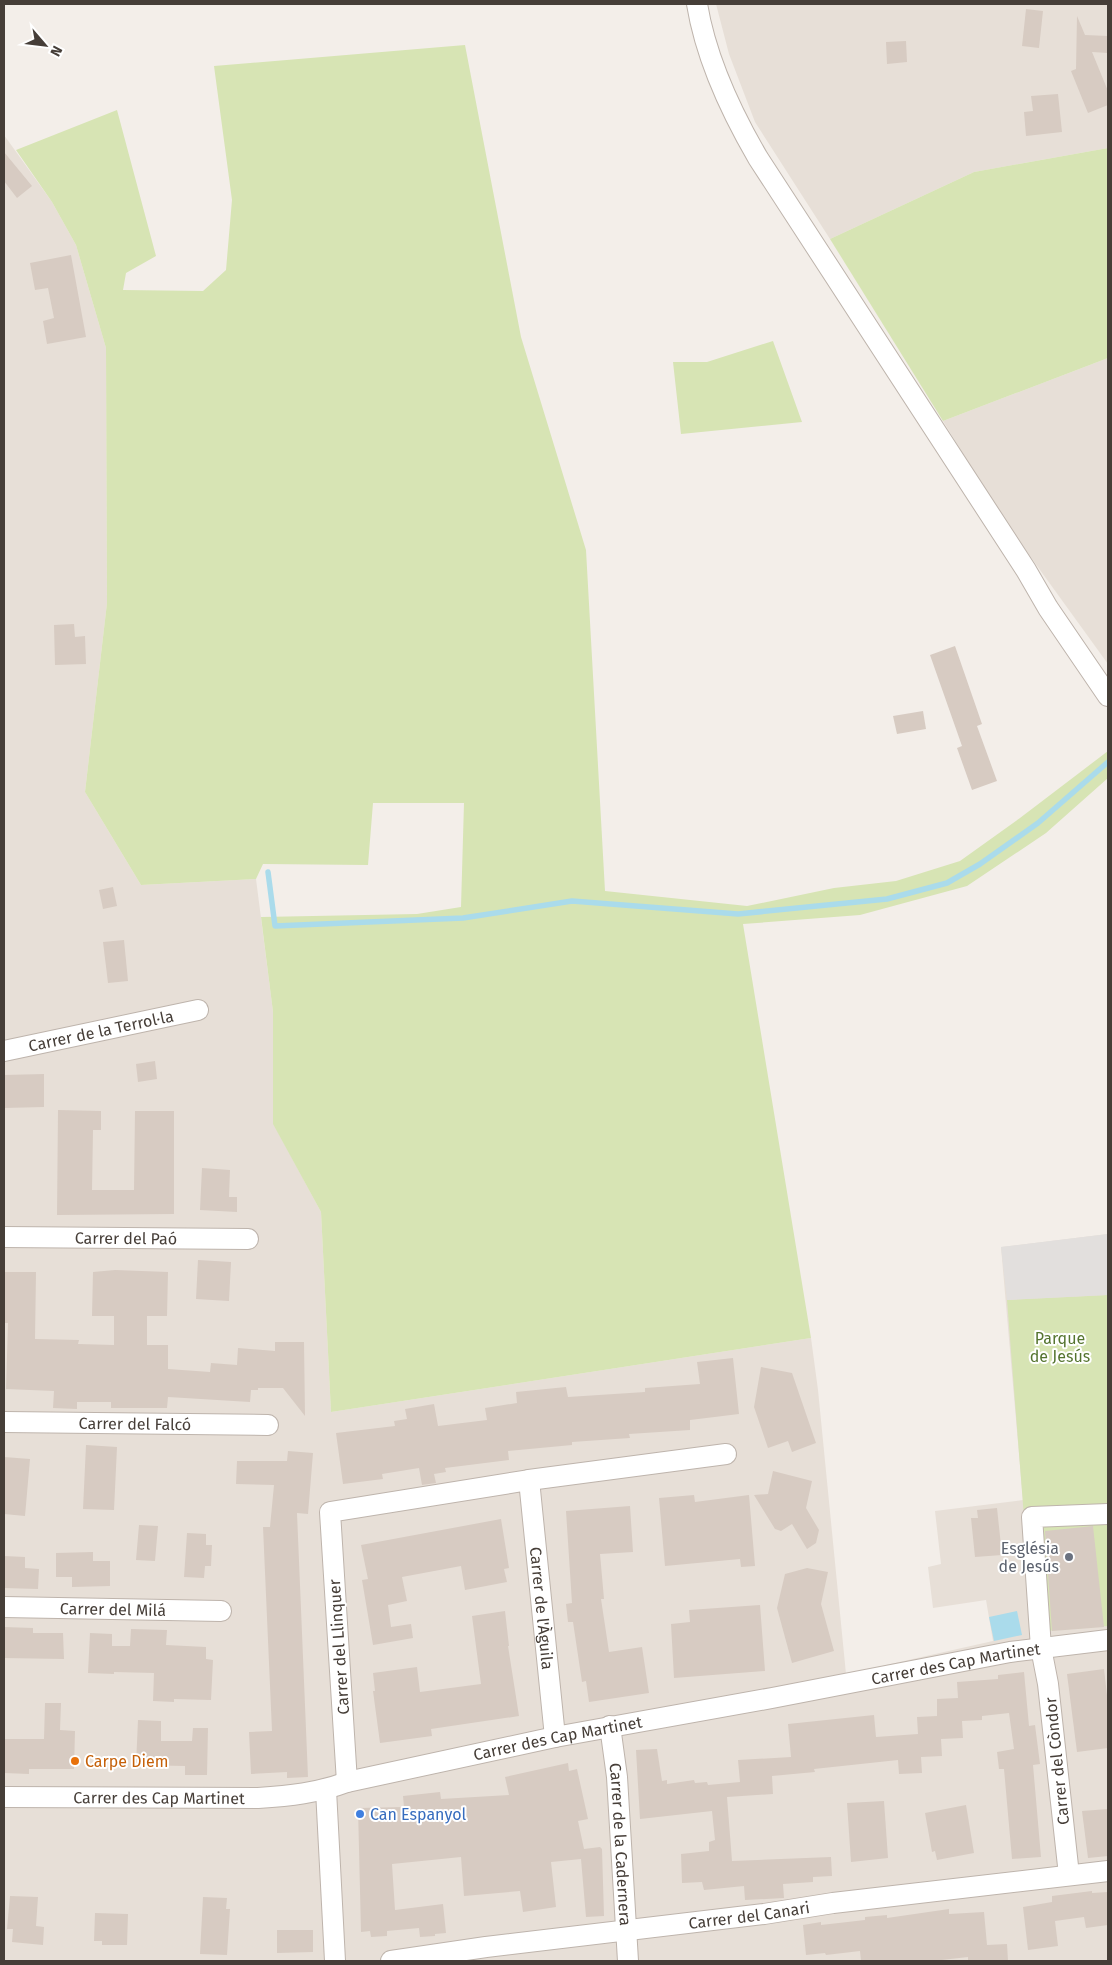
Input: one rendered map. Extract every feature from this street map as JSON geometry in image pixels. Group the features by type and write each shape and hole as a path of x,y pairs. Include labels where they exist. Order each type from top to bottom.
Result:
{"street":[{"path":"697,4 712,62 729,105 758,158 1026,570 1048,608 1108,696"},
{"name":"Carrer de la Terrol·la","path":"4,1051 198,1010"},
{"name":"Carrer del Paó","path":"4,1237 248,1239"},
{"name":"Carrer del Falcó","path":"4,1422 268,1425"},
{"path":"529,1480 726,1454"},
{"name":"Carrer del Llinquer","path":"347,1782 330,1512 529,1480"},
{"name":"Carrer de l'Àguila","path":"529,1480 555,1737"},
{"name":"Carrer del Còndor","path":"1069,1875 1048,1684 1041,1648 1032,1517 1108,1514"},
{"name":"Carrer del Milá","path":"4,1607 221,1611"},
{"name":"Carrer des Cap Martinet","path":"4,1797 258,1798 288,1796 326,1790 347,1782 610,1726 772,1698 1010,1652 1108,1640"},
{"name":"Carrer de la Cadernera","path":"610,1726 617,1777 628,1961"},
{"path":"326,1790 335,1961"},
{"name":"Carrer del Canari","path":"391,1961 486,1947 764,1914 842,1902 1108,1871"}],"shaded area":[{"path":"716,4 1108,4 1108,148 974,172 830,239 755,122 729,54"},
{"path":"4,135 52,202 76,245 106,348 107,603 85,792 141,885 256,879 273,1012 273,1123 321,1212 331,1412 811,1338 818,1390 846,1674 993,1641 986,1600 933,1608 928,1567 941,1564 935,1511 1023,1500 1001,1247 1108,1234 1108,1961 4,1961"},
{"path":"1108,358 1108,664 1001,516 943,421"},
{"path":"1108,1234 1108,1295 1007,1300 1001,1247"}],"green space":[{"path":"465,45 521,337 586,550 605,891 747,906 834,888 896,881 960,861 1108,751 1108,778 1046,833 967,886 860,915 743,924 811,1338 331,1412 321,1212 273,1124 273,1012 261,917 417,914 461,907 464,803 373,803 368,865 263,864 256,879 141,885 85,792 107,603 106,348 76,245 52,202 16,150 117,110 156,256 126,273 123,290 203,291 226,270 232,200 214,66"},
{"path":"1108,148 1108,358 943,421 830,239 974,172"},
{"path":"773,341 802,422 681,434 673,362 707,362"},
{"name":"Parque de Jesús","path":"1108,1295 1108,1626 1033,1632 1007,1300"}],"water":[{"path":"1017,1611 1022,1635 994,1641 989,1617"}],"building":[{"path":"1026,9 1043,11 1039,48 1022,46"},
{"path":"1077,16 1085,35 1108,36 1108,53 1092,52 1108,91 1108,105 1088,113 1071,71 1076,69"},
{"path":"906,41 907,62 887,64 886,42"},
{"path":"1058,94 1062,132 1026,136 1024,112 1033,111 1031,96"},
{"path":"4,152 32,186 17,198 4,181"},
{"path":"71,255 86,337 47,344 43,321 54,318 48,288 35,290 30,263"},
{"path":"74,624 75,637 85,636 86,664 55,665 54,625"},
{"path":"955,646 982,724 977,726 997,781 972,790 957,748 962,746 930,655"},
{"path":"923,711 926,729 897,734 893,716"},
{"path":"113,887 117,906 103,909 99,890"},
{"path":"124,940 128,981 108,983 103,942"},
{"path":"155,1061 157,1079 138,1082 136,1064"},
{"path":"44,1074 44,1107 4,1108 4,1075"},
{"path":"58,1110 101,1111 101,1130 93,1130 92,1190 134,1190 135,1111 174,1111 174,1214 57,1215"},
{"path":"202,1168 230,1170 229,1197 237,1197 237,1212 200,1210"},
{"path":"198,1260 231,1262 229,1301 196,1299"},
{"path":"115,1270 168,1272 167,1316 147,1316 147,1345 168,1345 168,1369 210,1372 211,1363 237,1365 238,1348 275,1351 275,1342 304,1342 305,1416 283,1388 258,1388 258,1390 251,1390 250,1402 168,1397 167,1408 111,1408 111,1402 77,1402 77,1409 53,1408 54,1391 6,1389 8,1323 4,1323 4,1272 36,1272 35,1339 79,1340 78,1344 114,1345 114,1316 92,1316 93,1272"},
{"path":"733,1358 739,1414 690,1420 690,1430 629,1434 630,1438 572,1442 572,1445 508,1451 509,1460 445,1468 446,1472 434,1474 436,1483 422,1485 419,1468 382,1474 383,1479 343,1484 336,1433 395,1426 394,1421 407,1419 405,1409 434,1404 438,1426 487,1420 485,1408 517,1403 516,1392 566,1387 568,1397 645,1392 645,1388 700,1384 697,1362"},
{"path":"761,1367 792,1373 816,1443 792,1452 788,1441 768,1448 754,1407"},
{"path":"86,1445 117,1447 114,1510 83,1509"},
{"path":"288,1451 313,1453 308,1514 297,1513 308,1777 287,1778 287,1772 251,1774 249,1732 272,1731 263,1527 270,1527 274,1485 236,1484 237,1461 287,1461"},
{"path":"4,1457 30,1459 25,1516 4,1514"},
{"path":"773,1471 812,1481 806,1508 819,1530 816,1543 807,1549 792,1524 781,1531 775,1529 754,1495 768,1494"},
{"path":"694,1495 695,1502 749,1495 755,1566 741,1567 740,1559 665,1566 659,1498"},
{"path":"630,1506 633,1552 600,1554 604,1599 601,1599 609,1652 642,1647 649,1693 589,1702 586,1681 582,1682 573,1622 568,1622 566,1604 572,1603 566,1511"},
{"path":"997,1508 1002,1555 975,1557 971,1518 978,1518 977,1510"},
{"path":"501,1519 509,1568 504,1569 507,1582 465,1590 461,1566 402,1577 407,1601 388,1605 391,1627 411,1624 413,1638 373,1645 362,1580 368,1579 361,1545"},
{"path":"139,1525 158,1526 155,1561 136,1560"},
{"path":"1093,1526 1104,1627 1052,1631 1045,1531"},
{"path":"187,1533 206,1534 206,1545 212,1545 211,1566 205,1566 204,1578 184,1577"},
{"path":"93,1552 93,1561 110,1561 110,1586 72,1587 72,1577 56,1577 56,1553"},
{"path":"4,1556 25,1557 25,1568 39,1569 38,1589 4,1588"},
{"path":"807,1568 828,1572 821,1604 834,1651 792,1663 777,1608 785,1574"},
{"path":"760,1605 765,1671 674,1678 671,1624 690,1622 689,1610"},
{"path":"505,1611 508,1646 519,1716 431,1729 432,1736 380,1743 373,1691 375,1691 373,1673 417,1667 420,1692 481,1684 472,1616"},
{"path":"4,1627 33,1628 33,1633 63,1633 64,1659 4,1658"},
{"path":"131,1629 167,1630 166,1645 206,1647 206,1659 213,1660 211,1700 174,1699 174,1702 153,1701 154,1673 88,1673 90,1633 112,1634 112,1646 130,1646"},
{"path":"1104,1669 1108,1704 1108,1748 1077,1752 1067,1674"},
{"path":"1024,1672 1029,1726 1035,1725 1040,1764 1033,1765 1041,1857 1012,1859 1004,1769 999,1769 997,1752 1014,1749 1009,1713 982,1716 982,1720 962,1721 963,1738 941,1739 942,1756 921,1757 922,1773 899,1774 898,1760 814,1769 815,1772 772,1776 773,1794 727,1797 732,1861 831,1857 832,1876 813,1877 813,1882 783,1884 784,1898 745,1900 744,1886 704,1890 702,1882 682,1883 681,1854 709,1851 709,1842 715,1840 712,1811 640,1819 636,1750 657,1749 662,1781 667,1780 667,1784 694,1780 695,1783 707,1782 708,1785 740,1782 738,1760 791,1757 788,1724 874,1715 876,1737 918,1734 917,1717 937,1716 937,1699 958,1698 957,1682 998,1679 998,1675"},
{"path":"45,1703 61,1703 60,1730 75,1731 74,1769 29,1769 29,1774 4,1773 4,1739 44,1739"},
{"path":"138,1720 161,1721 161,1741 192,1741 193,1728 208,1728 207,1775 185,1775 185,1766 136,1765"},
{"path":"568,1763 569,1771 577,1769 588,1819 578,1821 584,1849 600,1847 602,1849 604,1916 586,1917 581,1859 551,1862 556,1907 523,1912 520,1891 464,1896 461,1857 392,1864 395,1910 443,1904 446,1933 420,1937 419,1928 387,1931 387,1936 371,1937 370,1931 361,1932 358,1808 404,1807 403,1796 440,1792 441,1799 509,1795 505,1777"},
{"path":"884,1801 888,1858 851,1862 847,1803"},
{"path":"966,1805 974,1853 937,1860 935,1851 932,1852 925,1813"},
{"path":"1108,1809 1108,1856 1088,1858 1082,1811"},
{"path":"1092,1891 1092,1893 1108,1892 1108,1925 1086,1928 1084,1917 1055,1921 1058,1946 1028,1950 1023,1907 1052,1902 1052,1896"},
{"path":"10,1896 38,1897 36,1926 44,1927 43,1945 12,1942 13,1929 7,1929"},
{"path":"203,1897 227,1898 226,1909 230,1909 227,1955 200,1954"},
{"path":"949,1909 949,1914 984,1912 987,1945 1007,1944 1008,1961 968,1961 968,1957 933,1961 861,1961 860,1951 806,1955 803,1925 821,1922 821,1925 865,1920 865,1917 887,1915 887,1918"},
{"path":"95,1913 128,1914 127,1945 102,1945 102,1941 94,1941"},
{"path":"277,1930 313,1930 313,1952 277,1953"}],"waterway":[{"path":"268,872 275,926 463,918 572,901 738,914 887,899 947,883 980,864 1038,823 1108,762"}],"place":[{"name":"Església de Jesús","path":"1069,1557"},
{"name":"Carpe Diem","path":"75,1761"},
{"name":"Can Espanyol","path":"360,1814"}]}
